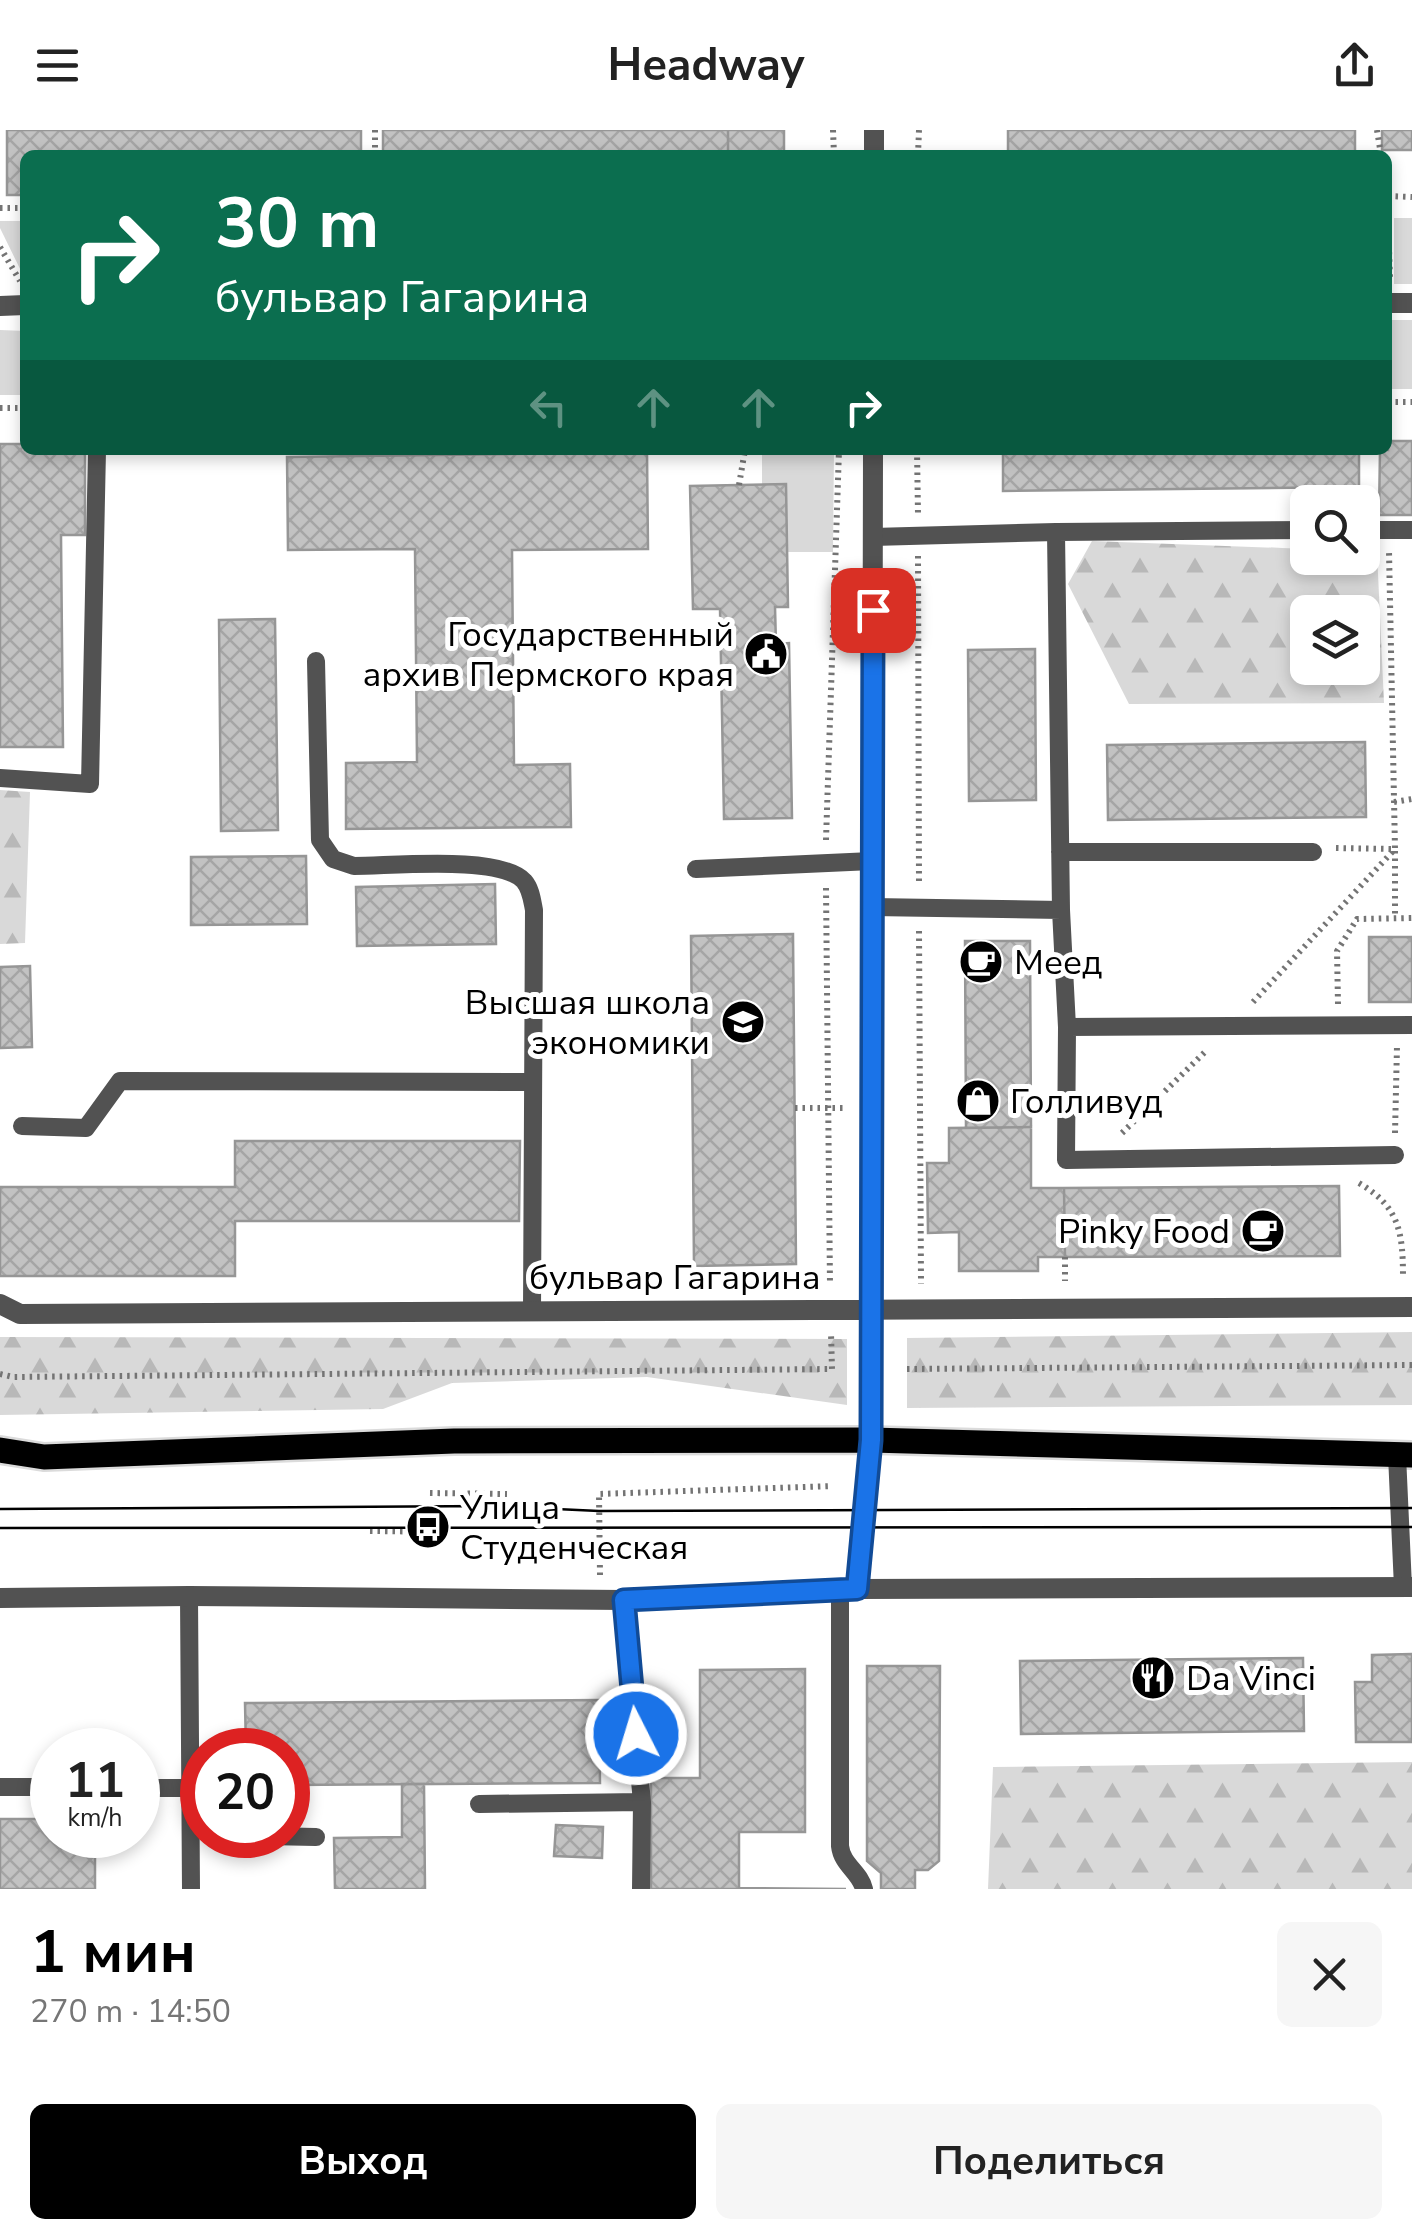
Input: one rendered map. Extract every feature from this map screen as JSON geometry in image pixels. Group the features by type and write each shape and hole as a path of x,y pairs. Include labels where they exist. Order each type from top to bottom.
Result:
{"main road":[{"path":"0,1450 44,1457 454,1441 871,1440 1405,1454"}],"street":[{"path":"871,1440 873,455"},
{"name":"бульвар Гагарина","path":"0,1304 20,1314 1412,1307"},
{"path":"0,1598 624,1600 849,1589 1408,1587"}],"lane":[{"path":"0,778 90,784 96,455"},
{"path":"873,538 1290,530"},
{"path":"1380,530 1412,530"},
{"path":"1056,532 1061,910 1067,1027 1066,1160 1394,1154"},
{"path":"316,661 320,840 333,859 354,866 494,865 516,873 528,885 534,910 532,1312"},
{"path":"1060,852 1313,852"},
{"path":"696,869 872,861"},
{"path":"872,906 1061,910"},
{"path":"1067,1027 1404,1025"},
{"path":"22,1126 86,1128 120,1080 534,1082"},
{"path":"864,1889 841,1858 840,1846 849,1589 871,1440"},
{"path":"1405,1454 1408,1587"},
{"path":"188,1596 190,1728"},
{"path":"624,1600 642,1802 641,1889"},
{"path":"0,1787 30,1787"},
{"path":"480,1804 642,1802"},
{"path":"310,1838 316,1838"},
{"path":"191,1889 194,1858"}],"path":[{"path":"0,246 20,282"},
{"path":"1392,258 1397,303"},
{"path":"739,485 744,455"},
{"path":"0,1374 13,1377 832,1369 826,862 839,455"},
{"path":"1389,530 1395,918"},
{"path":"1394,802 1412,798"},
{"path":"1313,852 1348,846 1395,850"},
{"path":"1339,1026 1337,951 1357,920 1412,918"},
{"path":"1394,1154 1404,1025"},
{"path":"794,1108 816,1108"},
{"path":"1313,1155 1378,1194 1396,1218 1403,1247 1403,1279"},
{"path":"1065,1257 1065,1280"},
{"path":"907,1368 1412,1365"},
{"path":"600,1599 598,1494 832,1486"},
{"path":"430,1493 507,1494"},
{"path":"370,1531 450,1532"}],"green space":[{"path":"1394,218 1412,218 1412,284 1394,284"},
{"path":"0,221 20,221 20,269"},
{"path":"1392,320 1412,320 1412,389 1392,389"},
{"path":"0,330 20,331 20,395 0,395"},
{"path":"762,455 834,455 833,552 787,552 762,485"},
{"path":"1092,541 1290,548 1290,575 1378,575 1379,595 1290,595 1290,685 1380,685 1380,617 1384,703 1129,704 1068,584"},
{"path":"0,790 30,792 25,943 0,944"},
{"path":"1412,1332 1412,1405 907,1408 907,1338"},
{"path":"0,1337 847,1339 847,1405 647,1377 452,1383 383,1409 0,1415"},
{"path":"1412,1762 1412,1889 988,1889 993,1767"}],"building":[{"path":"7,130 361,130 361,150 20,150 20,195 7,195"},
{"path":"383,130 728,130 728,150 383,150"},
{"path":"728,130 784,130 784,150 728,150"},
{"path":"1008,130 1355,130 1355,150 1008,150"},
{"path":"1382,130 1412,130 1412,150 1382,150"},
{"path":"1392,441 1412,441 1412,515 1380,515 1380,455 1392,455"},
{"path":"0,444 20,444 20,455 85,455 85,535 61,535 63,747 0,747"},
{"path":"647,455 648,549 512,550 514,765 570,764 571,827 346,829 346,763 417,762 415,549 288,550 287,457"},
{"path":"1003,455 1359,455 1359,485 1003,491"},
{"path":"786,484 788,607 775,607 776,644 789,643 792,818 724,819 720,609 693,609 690,486"},
{"path":"275,619 278,830 221,831 219,620"},
{"path":"1035,649 1036,800 969,801 968,650"},
{"path":"1365,742 1366,817 1108,820 1107,745"},
{"path":"306,856 307,924 191,925 191,857"},
{"path":"495,884 496,944 357,946 356,887"},
{"name":"Высшая школа экономики","path":"793,934 796,1264 694,1266 691,936"},
{"path":"1369,937 1412,937 1412,1002 1369,1002"},
{"path":"965,941 1030,941 1031,1127 966,1128"},
{"path":"30,966 32,1047 0,1048 0,967"},
{"path":"1031,1127 1031,1188 1064,1188 1065,1257 1038,1257 1038,1271 959,1271 959,1232 928,1233 927,1163 949,1163 949,1128"},
{"path":"235,1141 520,1141 519,1221 235,1221 235,1276 0,1276 0,1187 235,1187"},
{"path":"1339,1186 1340,1256 1065,1257 1064,1188"},
{"path":"1412,1654 1412,1742 1356,1742 1355,1682 1372,1682 1372,1655"},
{"path":"1303,1658 1304,1731 1021,1734 1020,1661"},
{"path":"867,1666 940,1666 939,1861 928,1870 915,1870 915,1889 881,1889 881,1873 867,1861"},
{"path":"805,1669 805,1832 739,1832 739,1888 846,1889 651,1889 651,1778 700,1778 700,1670"},
{"path":"599,1700 600,1783 310,1785 310,1728 246,1728 245,1703"},
{"path":"402,1784 424,1784 425,1889 335,1889 334,1838 402,1837"},
{"path":"0,1819 30,1819 30,1858 95,1858 95,1889 0,1889"},
{"path":"556,1825 603,1827 602,1858 554,1856"}],"tram line":[{"path":"0,1509 1412,1508"},
{"path":"0,1528 1412,1527"}],"place":[{"name":"Государственный архив Пермского края","path":"766,654"},
{"name":"Меед","path":"981,962"},
{"name":"Высшая школа экономики","path":"743,1022"},
{"name":"Голливуд","path":"978,1101"},
{"name":"Pinky Food","path":"1263,1231"},
{"name":"Улица Студенческая","path":"428,1527"},
{"name":"Da Vinci","path":"1153,1678"}],"route":[{"path":"636,1734 624,1600 857,1589 871,1440 873,610"}]}
